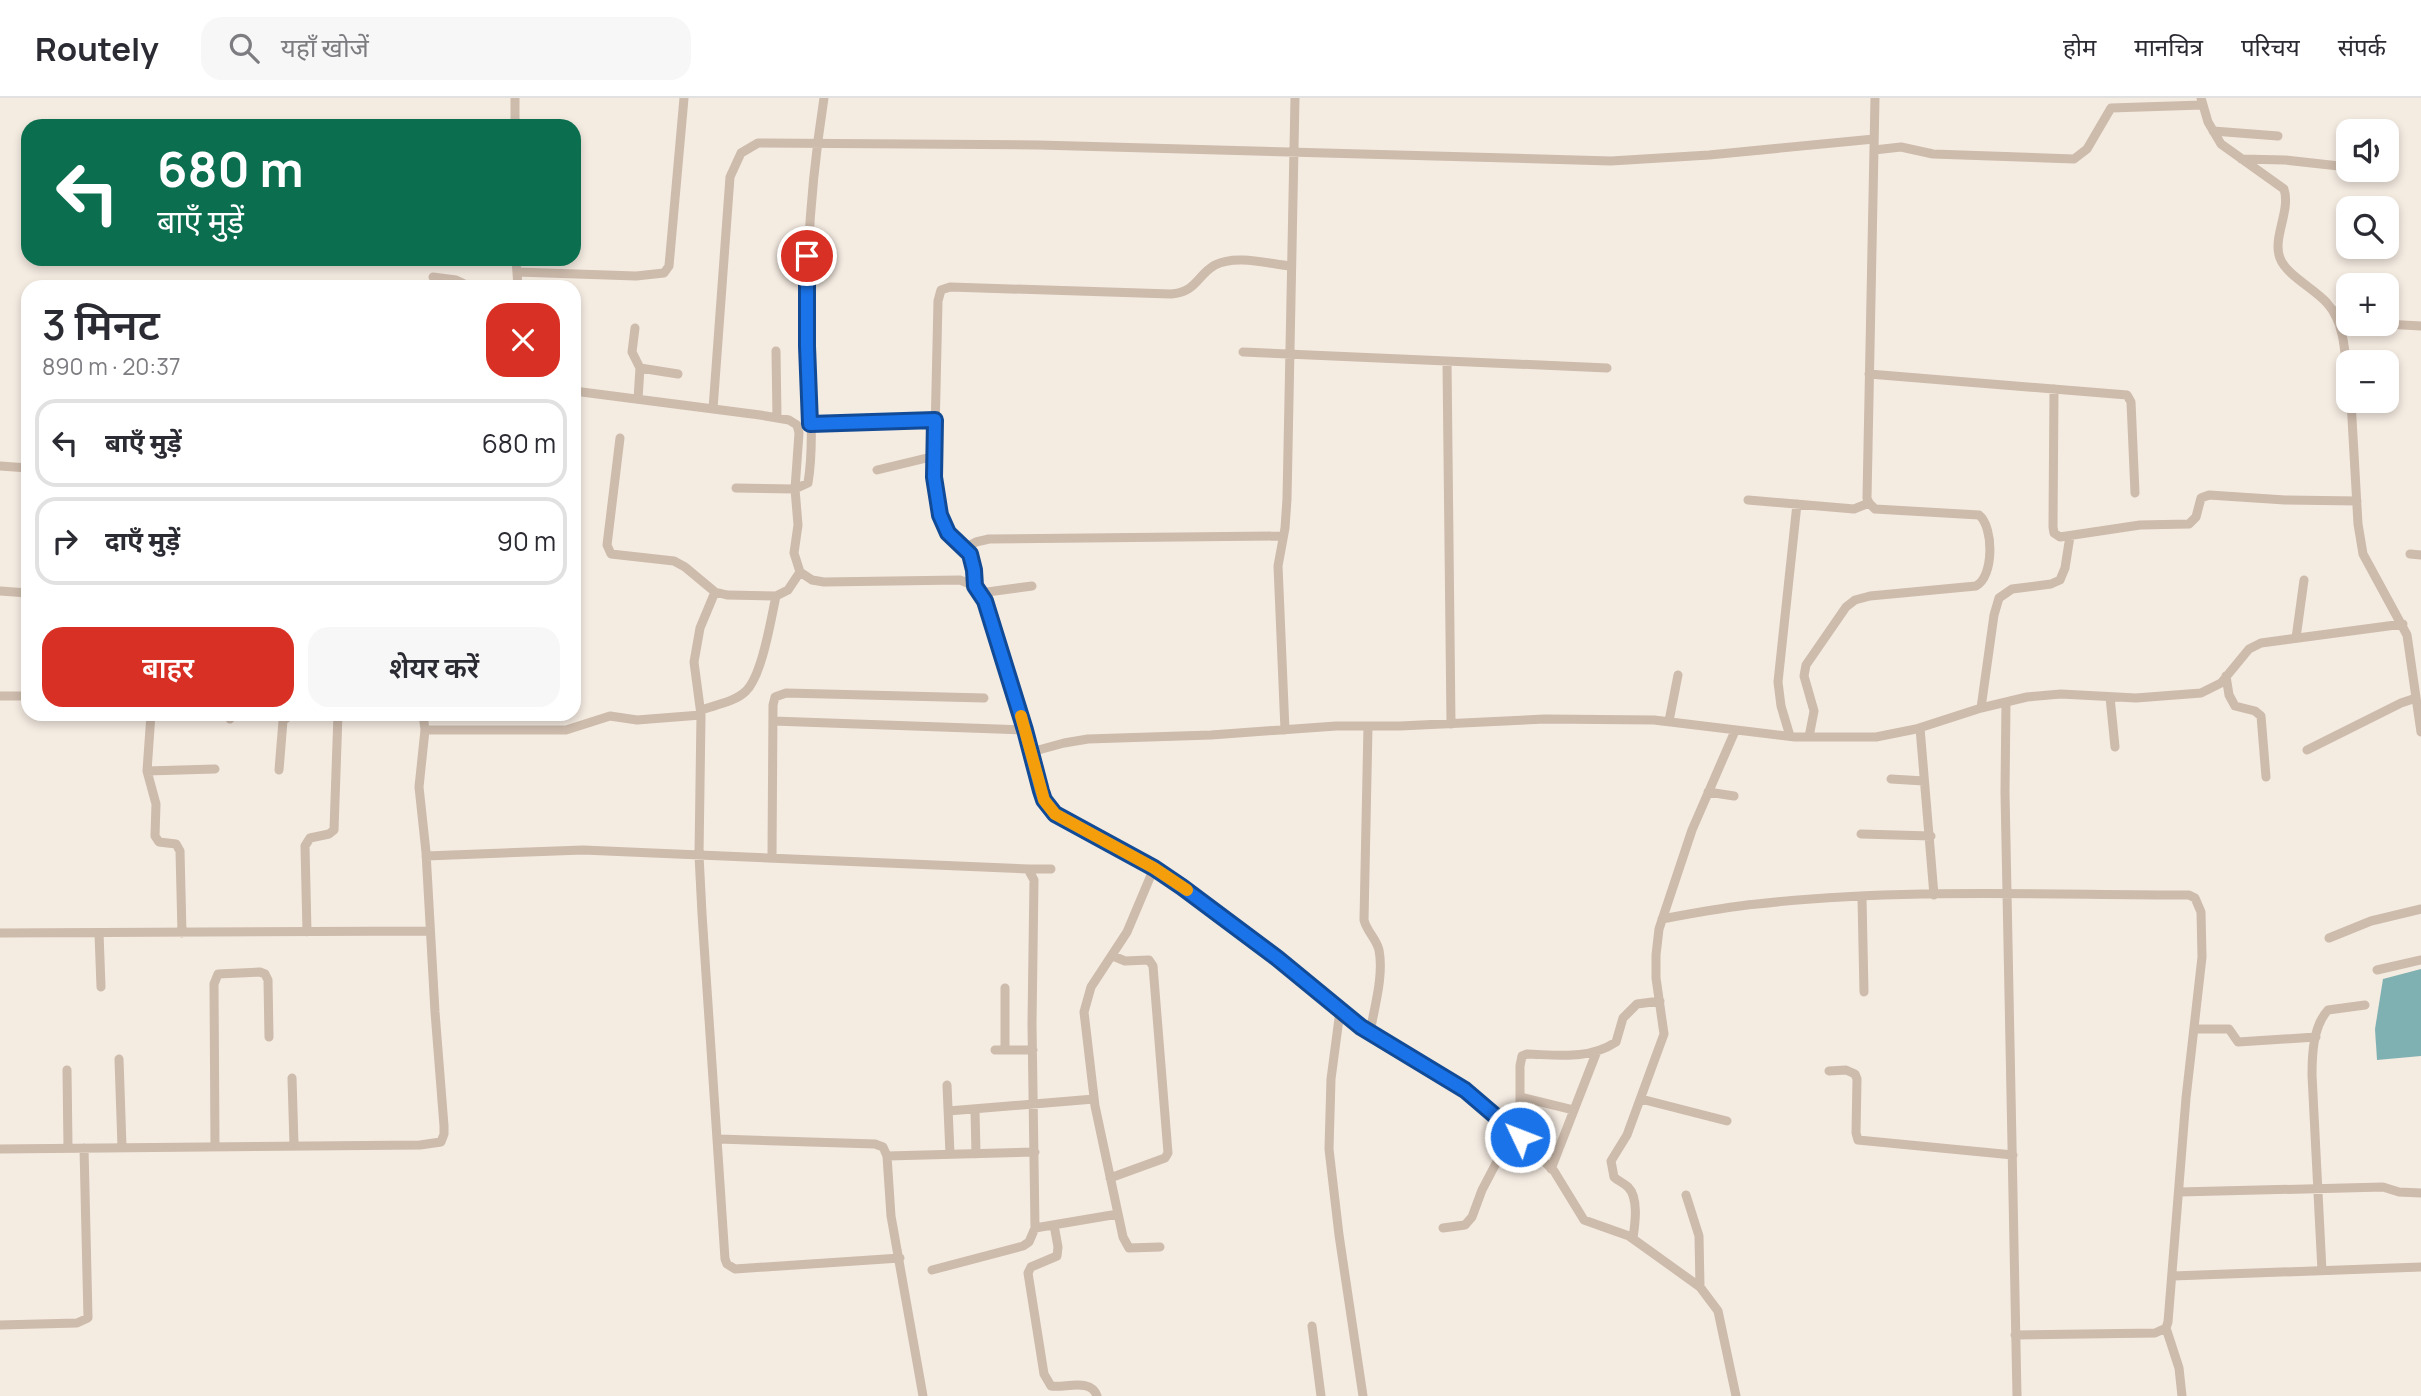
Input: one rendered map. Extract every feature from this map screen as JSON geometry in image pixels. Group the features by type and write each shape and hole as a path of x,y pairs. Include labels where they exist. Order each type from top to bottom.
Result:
{"street":[{"path":"515,98 515,119"},
{"path":"517,272 636,276 664,272 669,267 684,98"},
{"path":"736,488 795,489 806,486 808,480 810,424 807,256 824,98"},
{"path":"1285,730 1278,566 1286,517 1295,98"},
{"path":"1809,737 1814,711 1805,681 1806,665 1850,603 1870,596 1976,586 1985,579 1987,573 1988,528 1979,515 1875,509 1869,503 1867,491 1875,98"},
{"path":"1874,150 1901,147 1933,154 2074,159 2087,149 2111,108 2202,102 2221,144 2284,189 2287,198 2279,246 2280,260 2336,311"},
{"path":"2213,131 2278,136"},
{"path":"713,409 728,186 734,163 741,153 758,143 1039,145 1611,161 1709,155 1874,139"},
{"path":"2239,159 2285,160 2336,166"},
{"path":"1292,266 1238,260 1222,262 1211,267 1188,290 1171,294 944,287 940,290 934,477 940,515 948,533 965,548 972,561 978,590 1025,730 1044,800 1055,814 1154,868 1252,939 1370,1033 1465,1090 1551,1168 1584,1220 1633,1238 1700,1287 1718,1311 1736,1396"},
{"path":"517,266 518,280"},
{"path":"433,277 456,280"},
{"path":"2333,310 2344,350"},
{"path":"2399,325 2421,326"},
{"path":"635,328 632,352 640,368 638,399"},
{"path":"776,351 777,418"},
{"path":"1243,352 1607,368"},
{"path":"1447,362 1451,724"},
{"path":"640,368 678,374"},
{"path":"1869,374 2129,396 2135,493"},
{"path":"2054,389 2053,527 2057,536 2140,525 2189,524 2196,517 2201,498 2209,495 2357,501"},
{"path":"581,392 777,418 797,425 935,420"},
{"path":"2352,413 2363,554 2416,652 2416,698 2421,732"},
{"path":"797,425 799,433 795,489 798,516 794,554 800,572 812,580 824,582 948,580 969,582 978,590 1032,586"},
{"path":"620,438 607,545 611,554 674,561 715,592 727,595 776,596 788,590 800,572"},
{"path":"877,470 935,456"},
{"path":"0,466 21,468"},
{"path":"1748,500 1854,509 1869,503"},
{"path":"1790,736 1781,706 1778,682 1797,504"},
{"path":"965,548 976,541 989,538 1283,536"},
{"path":"1982,708 1994,615 1999,598 2012,589 2051,584 2060,580 2065,568 2070,536"},
{"path":"2410,554 2421,555"},
{"path":"2296,638 2304,580"},
{"path":"0,591 21,592"},
{"path":"715,592 700,628 695,652 695,679 701,712 699,855 726,1259 731,1267 751,1269 900,1258"},
{"path":"425,730 566,730 610,716 637,720 701,712 744,693 749,688 759,666 776,596"},
{"path":"1031,752 1088,739 1545,719 1669,722 1790,736 1876,737 1920,728 2006,702 2053,695 2193,695 2212,689 2240,658 2255,646 2271,641 2403,624"},
{"path":"1669,722 1678,675"},
{"path":"2226,676 2229,695 2235,706 2255,711 2261,716 2266,777"},
{"path":"772,858 773,700 779,695 786,693 984,698"},
{"path":"0,696 21,695"},
{"path":"2109,697 2115,747"},
{"path":"2307,750 2401,702 2416,698"},
{"path":"2006,702 2017,1396"},
{"path":"151,721 147,771 156,804 156,839 162,843 176,844 180,851 182,933"},
{"path":"279,770 284,721"},
{"path":"307,932 305,846 310,838 329,834 334,830 338,721"},
{"path":"0,1149 420,1145 438,1143 443,1139 426,856 419,787 424,721"},
{"path":"773,721 1025,730"},
{"path":"1368,726 1364,908 1367,930 1377,944 1380,961 1370,1033"},
{"path":"1920,728 1934,895"},
{"path":"1633,1238 1635,1218 1632,1196 1628,1187 1614,1177 1610,1166 1613,1156 1627,1135 1664,1034 1656,955 1662,919 1692,830 1735,731"},
{"path":"147,771 215,769"},
{"path":"1891,779 1924,781"},
{"path":"1708,792 1734,796"},
{"path":"1861,834 1931,836"},
{"path":"426,856 548,850 1036,871 1051,869"},
{"path":"1154,868 1128,932 1091,987 1084,1012 1094,1099 1118,1214 1129,1248 1160,1247"},
{"path":"932,1270 1023,1246 1029,1242 1035,1228 1034,880 1028,869"},
{"path":"1662,919 1760,903 1934,895 2189,895 2195,898 2201,912 2202,946 2186,1098 2171,1311 2166,1328 2179,1368 2182,1396"},
{"path":"1862,898 1864,992"},
{"path":"2329,938 2371,920 2421,909"},
{"path":"0,933 430,931"},
{"path":"99,933 101,987"},
{"path":"1110,1178 1164,1158 1168,1153 1153,966 1149,960 1125,961 1113,956"},
{"path":"2377,970 2421,960"},
{"path":"215,1146 214,984 218,974 265,974 268,980 269,1037"},
{"path":"1005,988 1005,1050"},
{"path":"1443,1228 1465,1225 1472,1217 1482,1190 1516,1134 1520,1059 1524,1055 1577,1056 1597,1051 1616,1042 1621,1021 1637,1004 1660,1001"},
{"path":"2322,1271 2312,1060 2320,1022 2328,1010 2365,1005"},
{"path":"1340,1011 1331,1079 1329,1149 1363,1396"},
{"path":"2194,1030 2229,1029 2238,1042 2316,1037"},
{"path":"995,1050 1033,1050"},
{"path":"1551,1168 1597,1051"},
{"path":"119,1059 122,1147"},
{"path":"67,1070 68,1148"},
{"path":"1829,1071 1852,1071 1857,1079 1858,1140 2013,1155"},
{"path":"292,1078 294,1145"},
{"path":"947,1085 950,1154"},
{"path":"1520,1097 1574,1110"},
{"path":"948,1111 1094,1099"},
{"path":"1641,1099 1727,1121"},
{"path":"975,1110 976,1154"},
{"path":"718,1139 875,1144 883,1147 887,1156 891,1216 923,1396"},
{"path":"0,1325 77,1323 88,1318 90,1303 84,1148"},
{"path":"887,1156 1035,1152"},
{"path":"2179,1192 2383,1187 2399,1192 2421,1193"},
{"path":"1686,1195 1699,1236 1700,1287"},
{"path":"1035,1228 1118,1214"},
{"path":"1054,1225 1059,1247 1057,1256 1031,1267 1028,1273 1044,1374 1051,1386 1089,1386 1095,1390 1097,1396"},
{"path":"2173,1276 2421,1267"},
{"path":"1312,1326 1321,1396"},
{"path":"2015,1335 2143,1334 2166,1328"}],"water":[{"path":"2421,969 2421,1056 2377,1060 2375,1029 2383,979"}],"slow traffic":[{"path":"1021,716 1044,800 1055,814 1154,868 1187,890"}],"route":[{"path":"807,256 810,424 935,420 934,477 940,515 948,533 970,554 975,586 985,601 1041,791 1049,807 1065,821 1154,868 1182,887 1277,958 1361,1027 1465,1090 1520,1137"}]}
